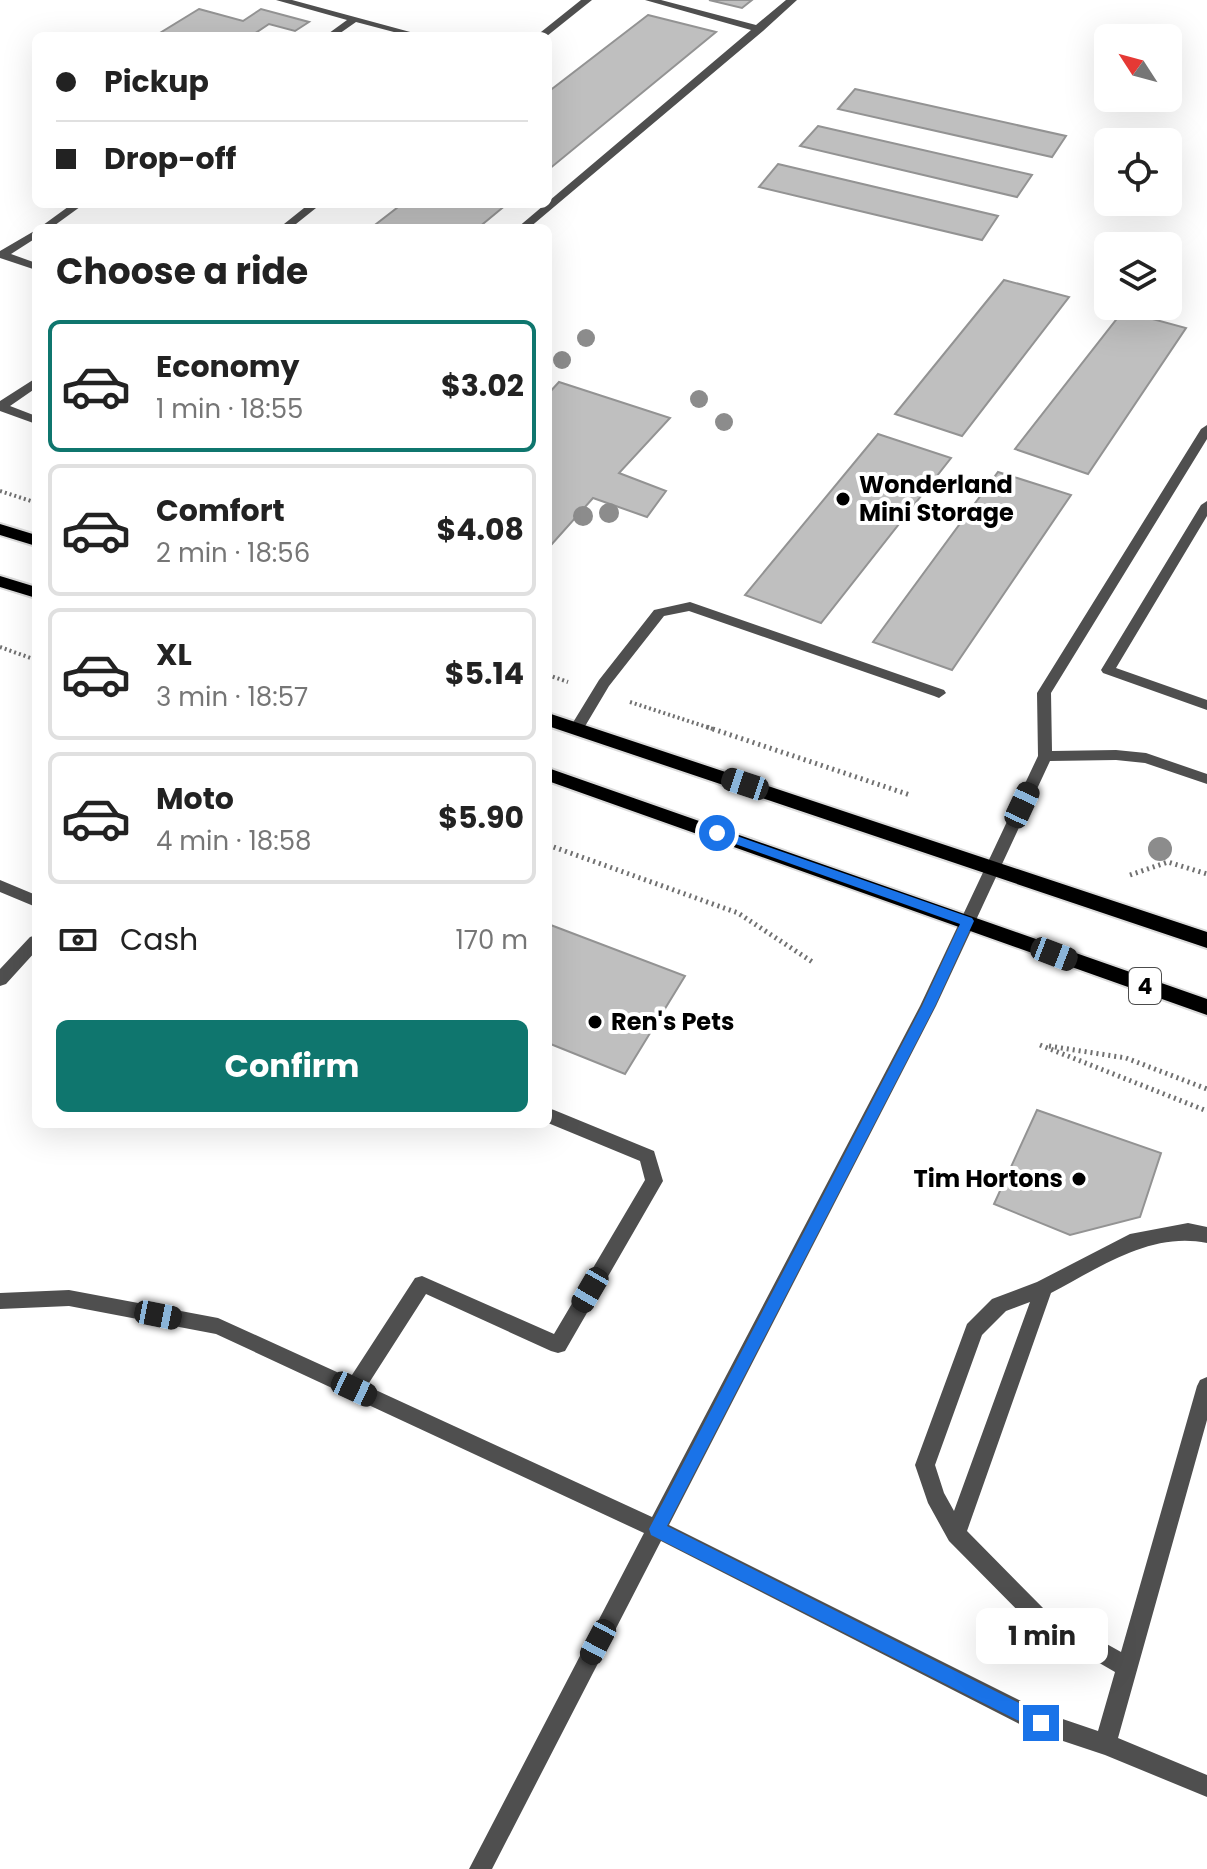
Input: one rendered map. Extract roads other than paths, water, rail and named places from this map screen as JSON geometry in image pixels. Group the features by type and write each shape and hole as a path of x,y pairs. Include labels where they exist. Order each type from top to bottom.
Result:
{"main road":[{"path":"0,529 32,540"},
{"path":"0,581 32,592"},
{"path":"552,720 994,866 1207,940"},
{"name":"4","path":"552,775 1207,1007"}],"lane":[{"path":"281,0 405,32"},
{"path":"546,32 587,0"},
{"path":"650,0 760,29"},
{"path":"552,203 792,0"},
{"path":"336,32 355,19"},
{"path":"50,224 73,208"},
{"path":"289,224 311,208"},
{"path":"527,224 546,208"},
{"path":"1,255 32,236"},
{"path":"1,255 32,266"},
{"path":"0,406 32,385"},
{"path":"0,406 32,418"},
{"path":"480,1869 921,1020 1045,756 1044,693 1205,436"},
{"path":"1207,505 1108,670 1207,705"},
{"path":"576,729 598,692 659,613 690,606 939,693"},
{"path":"1045,756 1116,755 1146,758 1207,779"},
{"path":"0,886 32,899"},
{"path":"0,980 32,945"},
{"path":"354,1389 422,1284 558,1345 654,1181 648,1156 552,1117"},
{"path":"1127,1667 1037,1616 956,1534 935,1496 925,1465 974,1330 999,1305 1044,1288 1130,1242 1188,1231 1207,1235"},
{"path":"956,1534 1044,1288"},
{"path":"0,1301 69,1298 218,1326 657,1529 1041,1723 1105,1744 1207,1786"},
{"path":"1105,1744 1207,1386"}],"place":[{"name":"Wonderland Mini Storage","path":"843,499"},
{"name":"Ren's Pets","path":"595,1022"},
{"name":"Tim Hortons","path":"1079,1179"}]}
